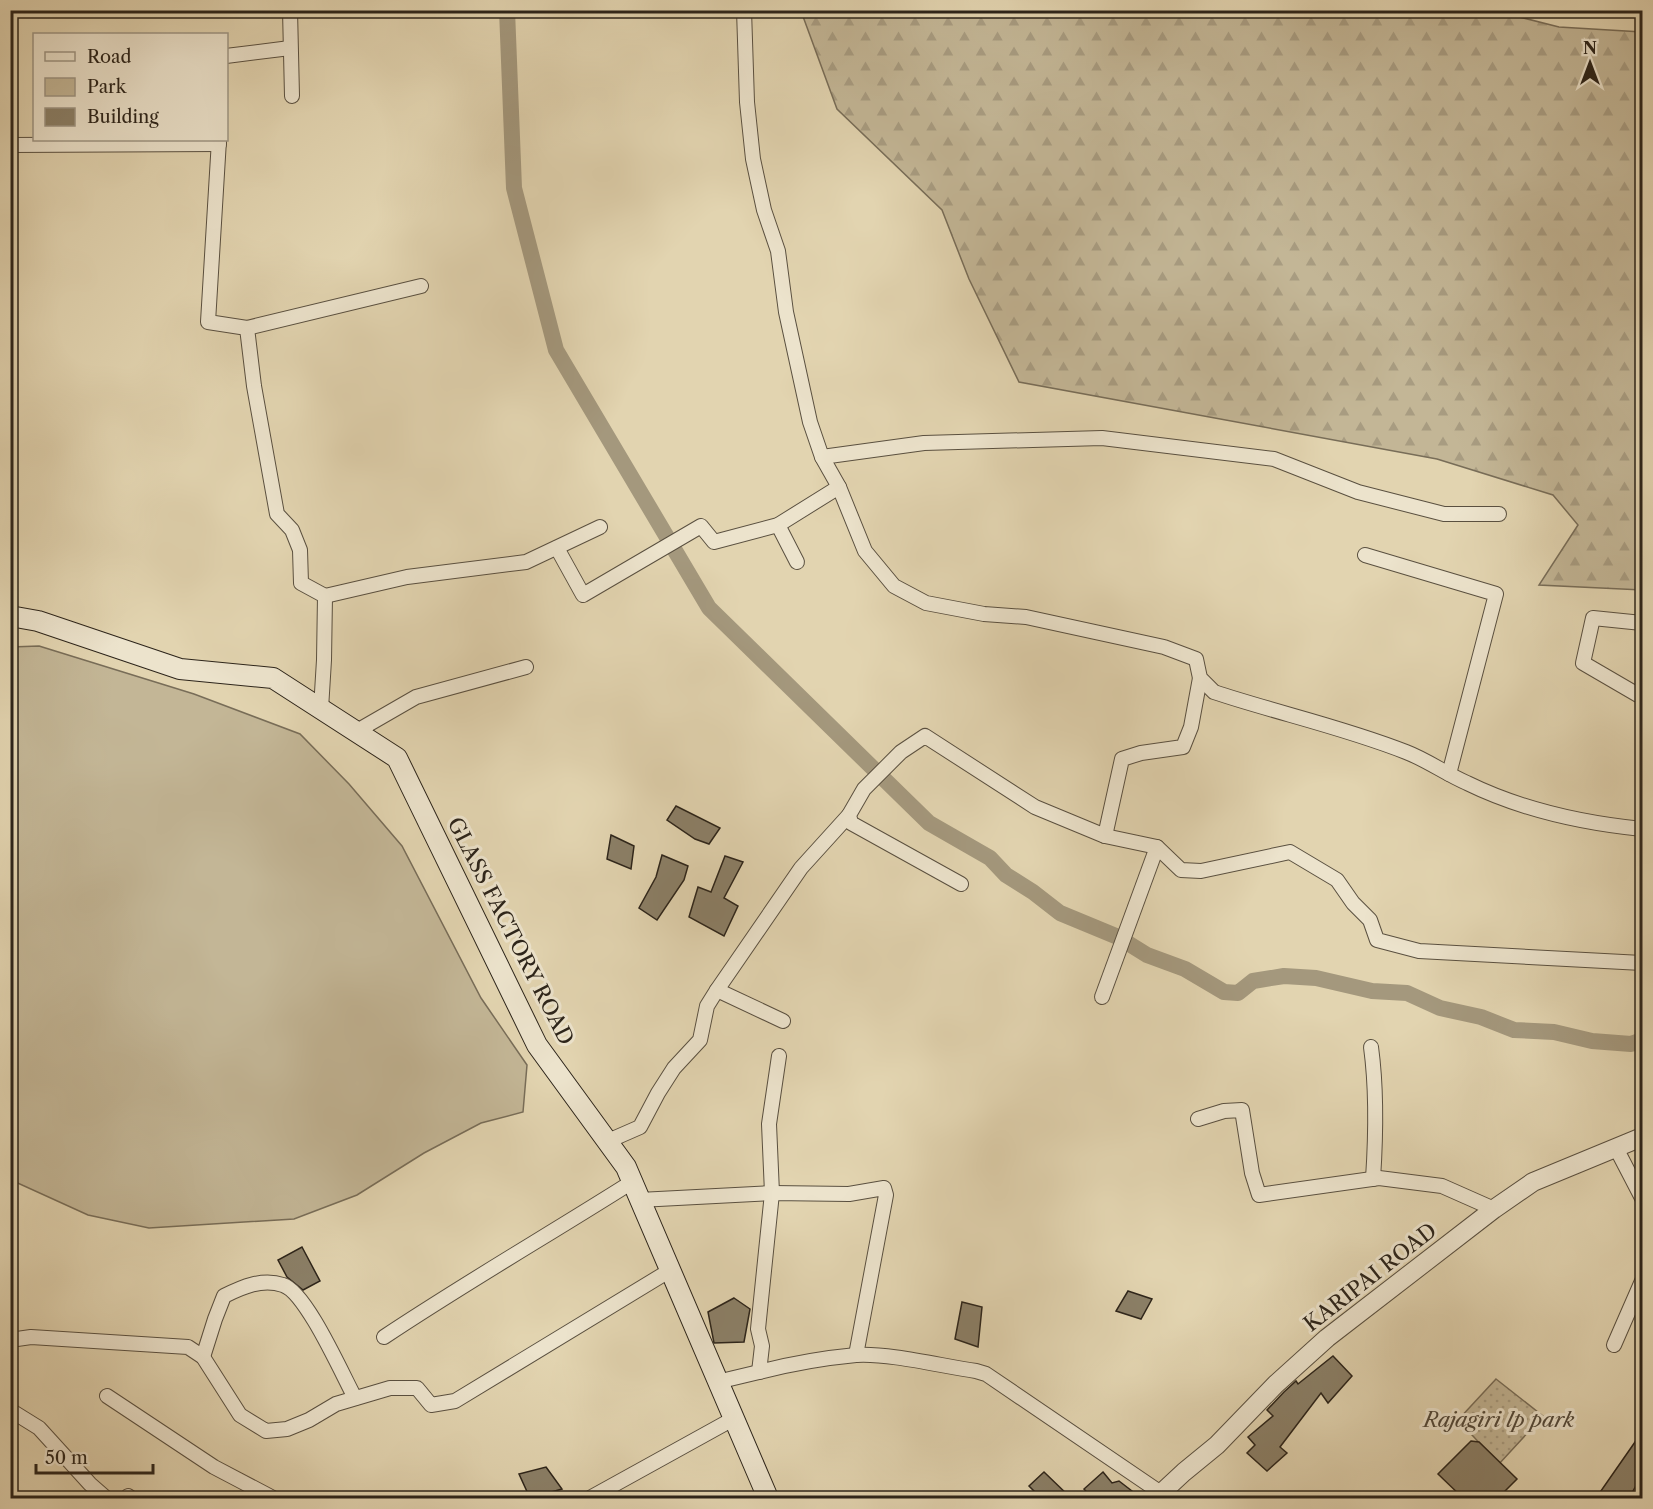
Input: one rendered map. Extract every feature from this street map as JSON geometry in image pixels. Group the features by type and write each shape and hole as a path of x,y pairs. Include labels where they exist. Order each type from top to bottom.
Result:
{"main road":[{"name":"GLASS FACTORY ROAD","path":"10,616 38,621 180,669 273,678 397,758 537,1045 626,1167 732,1419 768,1498"}],"street":[{"path":"290,10 292,96"},
{"path":"744,10 747,102 753,159 764,210 778,252 786,312 810,422 822,457 839,487 865,551 894,586 926,603 984,614 1026,617 1164,647 1197,659 1200,678 1191,727 1183,747 1141,753 1122,759 1105,836"},
{"path":"228,56 290,48"},
{"path":"10,145 219,142 208,322 247,328 421,286"},
{"path":"247,328 254,386 277,514 292,530 300,550 301,583 325,596 407,577 526,562 600,528"},
{"path":"822,457 924,443 1102,438 1274,459 1358,492 1444,514 1498,514"},
{"path":"557,548 584,595 701,526 714,542 778,525 839,487"},
{"path":"778,525 797,562"},
{"path":"1365,555 1496,594 1449,774"},
{"path":"321,709 325,596"},
{"path":"1638,695 1583,663 1593,618 1642,623"},
{"path":"357,731 416,697 526,667"},
{"path":"1200,678 1214,692 1408,753 1467,784 1526,807 1600,825 1642,829"},
{"path":"608,1141 640,1127 674,1068 700,1040 707,1006 801,868 849,815 864,789 901,752 925,736 1035,807 1105,836 1157,847 1181,870 1201,871 1290,852 1337,880 1353,903 1370,920 1377,940 1419,951 1642,963"},
{"path":"849,815 850,823 961,884"},
{"path":"1102,997 1157,847"},
{"path":"717,990 783,1021"},
{"path":"1371,1047 1375,1076 1376,1125 1373,1179"},
{"path":"759,1372 762,1346 758,1329 772,1193 770,1124 779,1056"},
{"path":"1198,1119 1224,1111 1242,1110 1252,1173 1259,1195 1373,1179 1442,1186 1494,1209"},
{"name":"KARIPAI ROAD","path":"1159,1496 1217,1445 1276,1384 1327,1338 1494,1209 1533,1182 1642,1137"},
{"path":"1616,1148 1642,1198"},
{"path":"384,1337 464,1284 632,1182"},
{"path":"639,1200 772,1193 849,1194 884,1188 886,1195 856,1355"},
{"path":"10,1340 31,1337 189,1347 203,1357 240,1415 266,1431 287,1429 309,1420 336,1404 390,1388 417,1388 431,1405 455,1401 669,1271"},
{"path":"1614,1345 1642,1281"},
{"path":"203,1357 224,1296 244,1286 267,1282 285,1285 311,1314 355,1398"},
{"path":"717,1382 780,1367 856,1355 879,1356 976,1371 986,1374 1159,1496"},
{"path":"107,1396 214,1467 273,1498"},
{"path":"10,1410 39,1428 90,1485 106,1498"},
{"path":"590,1498 732,1419"}],"green space":[{"path":"1492,10 1559,27 1642,32 1642,590 1539,585 1578,525 1553,495 1437,459 1019,382 969,279 942,210 837,109 801,11"},
{"path":"39,646 194,694 300,734 349,784 402,846 481,998 527,1065 523,1112 481,1123 424,1153 357,1195 294,1219 149,1228 88,1215 11,1180 11,647"},
{"name":"Rajagiri lp park","path":"1496,1379 1543,1416 1499,1464 1458,1420"}],"building":[{"path":"676,806 720,828 709,844 695,839 667,820"},
{"path":"611,835 634,846 631,869 607,859"},
{"path":"662,855 688,866 684,880 657,920 639,908 656,877"},
{"path":"725,856 743,862 724,898 738,906 724,936 689,917 698,887 711,892"},
{"path":"302,1247 320,1281 303,1290 287,1277 278,1260"},
{"path":"1128,1291 1152,1299 1141,1319 1116,1311"},
{"path":"734,1298 750,1309 744,1342 714,1343 708,1312"},
{"path":"962,1302 982,1307 978,1347 955,1339"},
{"path":"1333,1356 1352,1376 1328,1403 1321,1393 1280,1447 1287,1453 1267,1471 1247,1453 1255,1445 1248,1437 1273,1416 1267,1410 1284,1392 1296,1381 1298,1384"},
{"path":"1642,1432 1642,1475 1629,1498 1596,1498"},
{"path":"1471,1441 1479,1442 1517,1479 1498,1498 1463,1498 1438,1474"},
{"path":"546,1467 562,1489 530,1498 519,1474"},
{"path":"1044,1472 1071,1498 1041,1498 1029,1486"},
{"path":"1103,1472 1112,1483 1119,1481 1132,1491 1125,1498 1092,1498 1084,1489"}],"waterway":[{"path":"507,10 514,188 556,350 709,608 929,823 990,858 1006,875 1060,913 1118,937 1147,955 1185,969 1224,992 1238,993 1253,981 1284,976 1316,978 1372,991 1407,993 1440,1008 1481,1017 1514,1030 1554,1032 1592,1041 1631,1044 1642,1040"}]}
